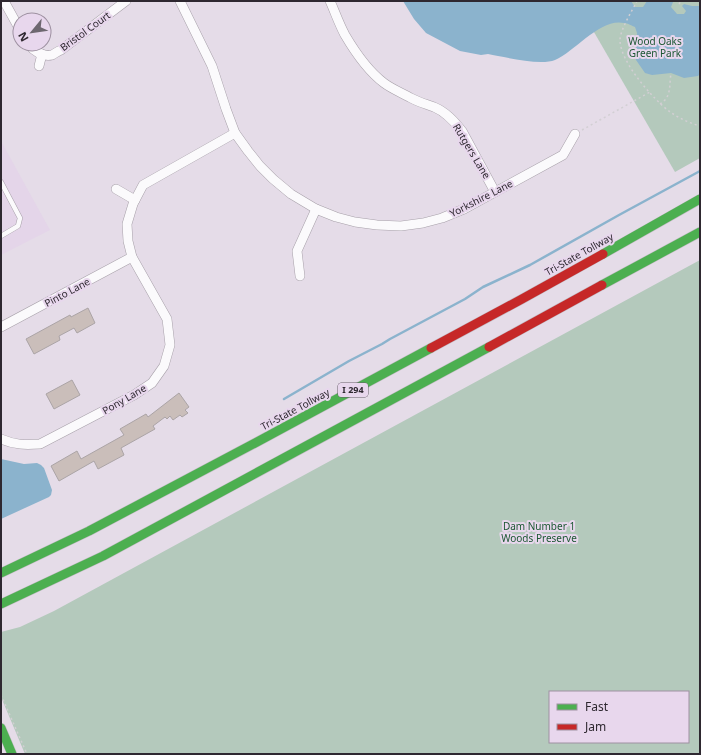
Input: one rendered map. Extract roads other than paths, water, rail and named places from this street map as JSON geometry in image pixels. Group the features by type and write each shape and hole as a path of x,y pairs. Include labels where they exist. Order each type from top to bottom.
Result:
{"main road":[{"name":"Tri-State Tollway","path":"1,572 89,531 257,442 522,299 700,199"},
{"name":"I 294","path":"1,604 103,556 700,232"},
{"path":"1,728 12,754"}],"street":[{"path":"4,1 12,16"},
{"name":"Bristol Court","path":"42,54 52,55 60,50 126,1"},
{"name":"Yorkshire Lane","path":"180,1 212,66 226,109 236,133 248,151 260,166 291,194 316,209 336,217 376,225 401,226 423,223 442,218 464,209 563,155 576,134"},
{"name":"Rutgers Lane","path":"330,1 345,35 372,72 397,91 414,100 436,108 456,122 495,192"},
{"path":"37,52 42,54 40,66"},
{"name":"Pony Lane","path":"1,439 10,443 25,445 40,444 134,395 152,383 164,366 170,345 167,319 132,257 128,241 127,224 133,204 143,185 236,133"},
{"path":"116,189 135,200"},
{"path":"300,276 297,250 316,209"},
{"name":"Pinto Lane","path":"1,327 132,257"}],"lane":[{"path":"1,182 20,218 18,226 1,236"}],"water":[{"path":"403,1 631,1 635,7 643,7 647,1 672,1 671,7 677,14 684,14 686,11 682,6 684,4 700,6 700,74 698,76 684,78 671,73 652,75 645,73 636,60 635,53 637,33 635,27 625,23 606,25 588,36 563,56 549,62 532,62 488,54 481,55 460,51 426,33 414,19"},
{"path":"1,459 24,464 37,463 41,465 44,468 52,490 51,495 1,519"}],"waterway":[{"path":"284,399 349,361 465,299 483,287 530,265 700,171"}],"park label":[{"name":"Wood Oaks Green Park","path":"655,46"},
{"name":"Dam Number 1 Woods Preserve","path":"539,532"}]}
